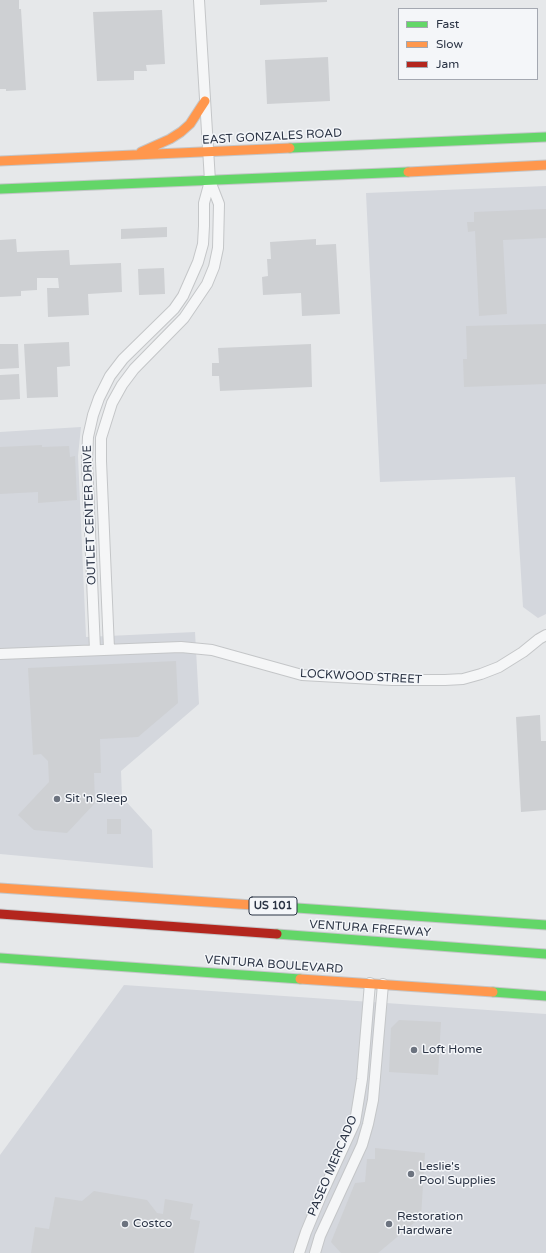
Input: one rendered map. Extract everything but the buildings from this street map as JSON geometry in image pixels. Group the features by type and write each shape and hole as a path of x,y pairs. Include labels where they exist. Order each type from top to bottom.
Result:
{"main road":[{"path":"133,155 170,139 182,132 190,124 205,101"},
{"name":"EAST GONZALES ROAD","path":"0,161 546,137"},
{"path":"0,189 210,182 546,166"},
{"name":"VENTURA FREEWAY","path":"0,888 546,925"},
{"name":"VENTURA FREEWAY","path":"0,914 546,954"},
{"path":"0,920 81,920"},
{"name":"VENTURA BOULEVARD","path":"0,958 546,996"}],"street":[{"path":"199,0 210,182"},
{"name":"OUTLET CENTER DRIVE","path":"109,649 100,461 101,438 112,403 122,385 134,369 184,318 207,284 214,267 219,237 219,204 210,182"},
{"name":"OUTLET CENTER DRIVE","path":"95,650 87,461 88,438 93,415 99,398 110,376 124,359 170,313 183,296 198,262 203,244 204,203 210,182"},
{"name":"LOCKWOOD STREET","path":"0,654 181,647 212,650 302,676 438,681 463,679 498,667 546,635"},
{"name":"PASEO MERCADO","path":"299,1253 321,1196 355,1122 362,1079 370,983"},
{"name":"PASEO MERCADO","path":"315,1253 320,1236 362,1145 366,1131 373,1100 384,984"}],"shaded area":[{"path":"546,186 546,614 538,618 523,607 515,477 380,482 366,193"},
{"path":"81,427 78,456 86,637 195,632 199,704 121,771 122,797 152,830 153,868 0,854 0,432"},
{"path":"124,985 546,1014 546,1253 0,1253 0,1155"}],"traffic: fast":[{"path":"290,148 546,137"},
{"path":"0,189 408,172"},
{"path":"253,905 546,925"},
{"path":"277,934 546,954"},
{"path":"0,958 300,979"},
{"path":"493,992 546,996"}],"traffic: slow":[{"path":"141,152 170,139 181,132 190,124 205,101"},
{"path":"0,161 290,148"},
{"path":"408,172 546,165"},
{"path":"0,888 253,905"},
{"path":"300,979 493,992"}],"traffic: jam":[{"path":"0,914 277,934"}],"place":[{"name":"Sit 'n Sleep","path":"57,799"},
{"name":"Loft Home","path":"414,1050"},
{"name":"Leslie's Pool Supplies","path":"411,1174"},
{"name":"Costco","path":"125,1224"},
{"name":"Restoration Hardware","path":"389,1224"}]}
